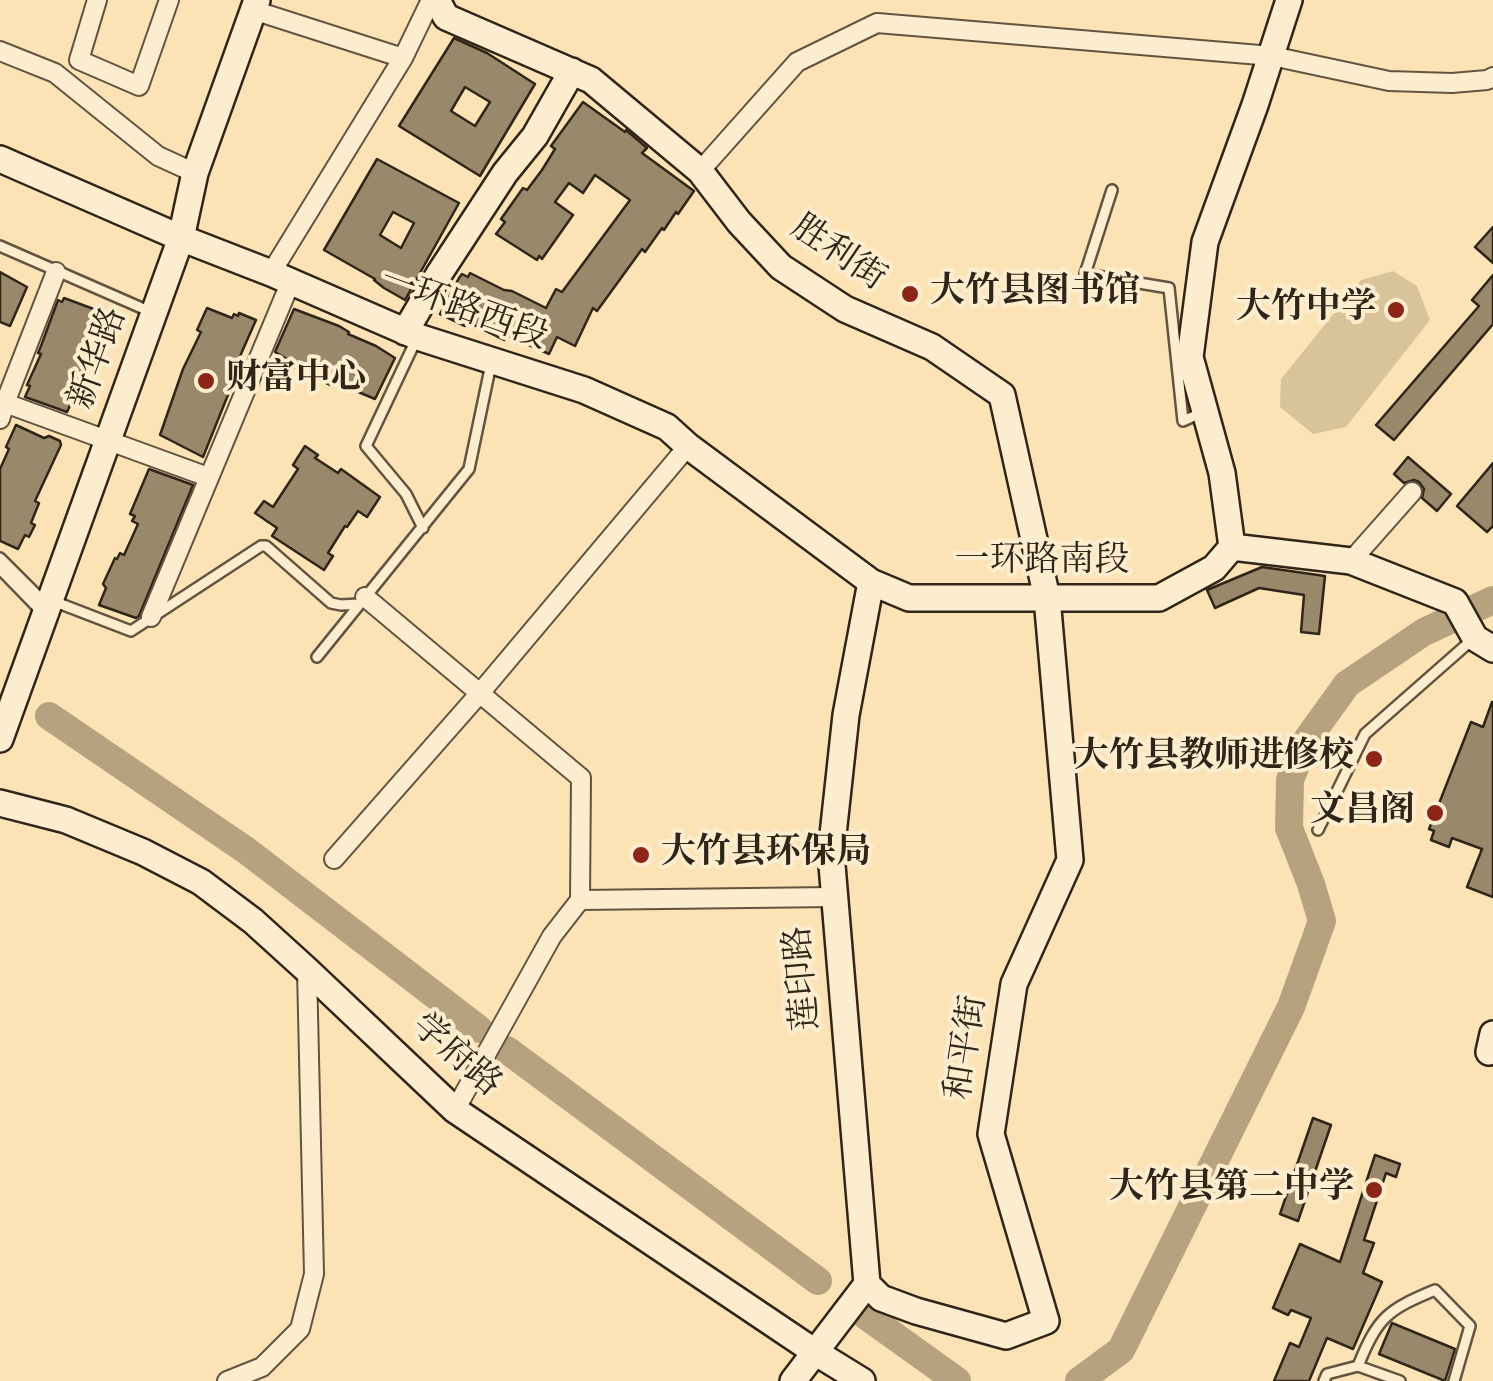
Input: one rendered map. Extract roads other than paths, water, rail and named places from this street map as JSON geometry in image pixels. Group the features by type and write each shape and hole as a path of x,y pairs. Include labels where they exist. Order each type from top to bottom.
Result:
{"street":[{"path":"97,0 79,60 139,86 169,0"},
{"path":"151,617 208,477 281,277 434,0"},
{"name":"胜利街","path":"434,0 446,16 590,80 700,171 739,222 782,267 846,309 932,347 1002,395 1047,598"},
{"path":"1290,0 1205,242 1190,357 1222,472 1232,547 1351,561 1455,602 1487,638"},
{"path":"255,5 403,58"},
{"name":"新华路","path":"0,739 181,238 194,173 255,5"},
{"path":"700,171 798,62 877,23 1272,56 1388,81 1452,83 1493,77"},
{"path":"0,51 55,73 158,156 194,173"},
{"path":"412,334 439,274 534,136 572,72"},
{"name":"一环路西段","path":"0,159 412,334 584,390 667,427 871,582"},
{"path":"56,272 3,411 108,439 208,477"},
{"path":"334,858 480,693 688,446"},
{"path":"1351,561 1412,492"},
{"name":"一环路南段","path":"871,582 910,598 1159,598 1214,568 1232,547"},
{"name":"莲印路","path":"866,1284 831,853 846,715 871,582"},
{"name":"和平街","path":"866,1284 880,1298 1006,1336 1046,1321 992,1134 1014,984 1070,860 1047,598"},
{"path":"362,600 581,778 580,900 552,936 455,1110"},
{"name":"学府路","path":"0,803 66,820 143,852 201,882 307,970 455,1110 862,1381"},
{"path":"580,900 834,897"},
{"path":"227,1381 262,1367 300,1328 314,1274 307,970"},
{"path":"793,1381 866,1284"}],"lane":[{"path":"1112,190 1085,274 1170,288 1183,422 1204,412"},
{"path":"0,246 154,313"},
{"path":"412,334 366,446 406,494 423,528"},
{"path":"317,657 468,469 492,362"},
{"path":"0,570 48,607 130,630 261,546 266,546 331,603 362,600"},
{"path":"0,558 48,607"},
{"path":"1318,830 1365,734 1428,677 1487,638"},
{"path":"1358,1366 1372,1330 1400,1305 1435,1290 1470,1326 1454,1381"},
{"path":"1324,1381 1327,1374 1358,1366 1400,1381"}],"waterway":[{"path":"1079,1381 1121,1350 1291,1007 1322,921 1289,828 1290,780 1306,741 1347,684 1424,632 1493,600"},
{"path":"49,716 247,851 479,1029"},
{"path":"507,1050 818,1281"},
{"path":"865,1315 957,1381"}],"place":[{"name":"大竹县图书馆","path":"910,294"},
{"name":"大竹中学","path":"1396,310"},
{"name":"财富中心","path":"206,381"},
{"name":"大竹县教师进修校","path":"1374,759"},
{"name":"文昌阁","path":"1435,813"},
{"name":"大竹县环保局","path":"641,855"},
{"name":"大竹县第二中学","path":"1374,1190"}]}
